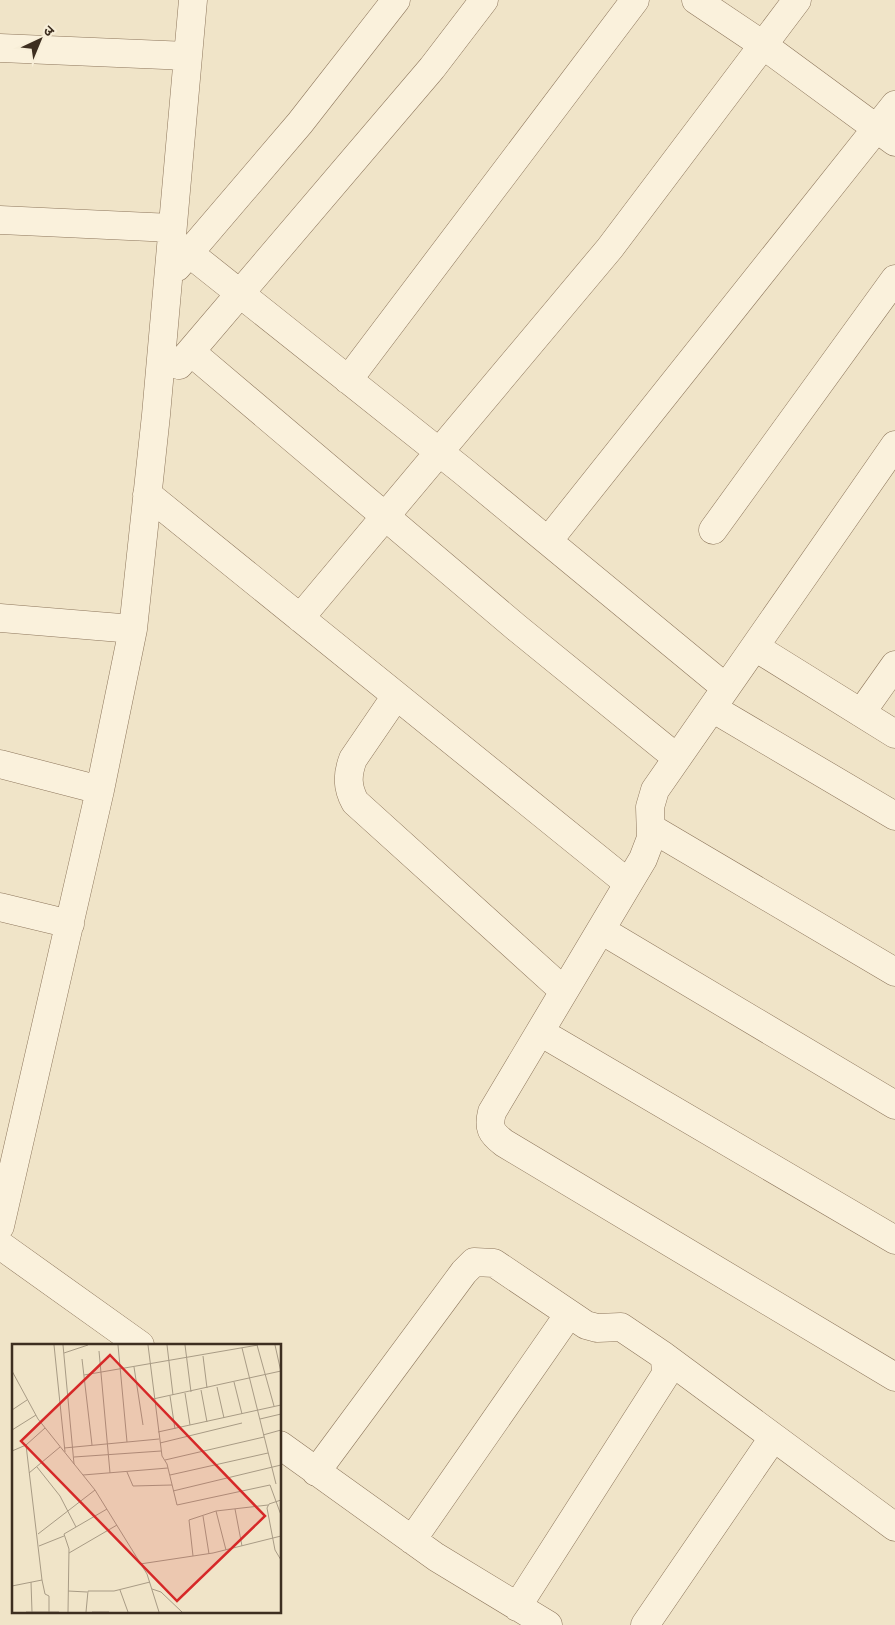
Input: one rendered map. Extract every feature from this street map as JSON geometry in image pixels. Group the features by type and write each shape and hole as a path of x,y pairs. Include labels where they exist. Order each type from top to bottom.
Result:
{"street":[{"path":"0,1226 100,790 132,629 158,390 193,0"},
{"path":"168,278 300,123 396,0"},
{"path":"158,390 432,68 484,0"},
{"path":"348,380 635,0"},
{"path":"696,0 763,45 885,136"},
{"path":"300,618 610,248 797,0"},
{"path":"0,49 188,56"},
{"path":"548,541 885,136 895,105"},
{"path":"0,220 172,228"},
{"path":"189,253 548,541 719,698 895,816"},
{"path":"713,530 895,279"},
{"path":"190,352 385,518 677,758"},
{"path":"895,447 655,790 651,800 652,828 648,847 628,884 492,1112 490,1129 494,1135 895,1377"},
{"path":"147,494 628,884"},
{"path":"0,618 132,629"},
{"path":"755,647 895,734"},
{"path":"861,713 895,665"},
{"path":"396,696 353,759 348,779 350,792 356,802 564,992"},
{"path":"0,764 100,790"},
{"path":"652,828 895,972"},
{"path":"0,907 70,924"},
{"path":"600,930 895,1105"},
{"path":"540,1032 895,1240"},
{"path":"0,1245 139,1344"},
{"path":"316,1472 464,1272 474,1262 494,1263 591,1328 621,1328 661,1354 895,1528"},
{"path":"412,1540 569,1314"},
{"path":"517,1607 666,1374 665,1359 661,1354"},
{"path":"645,1625 773,1438"},
{"path":"281,1446 412,1540 548,1625"}]}
